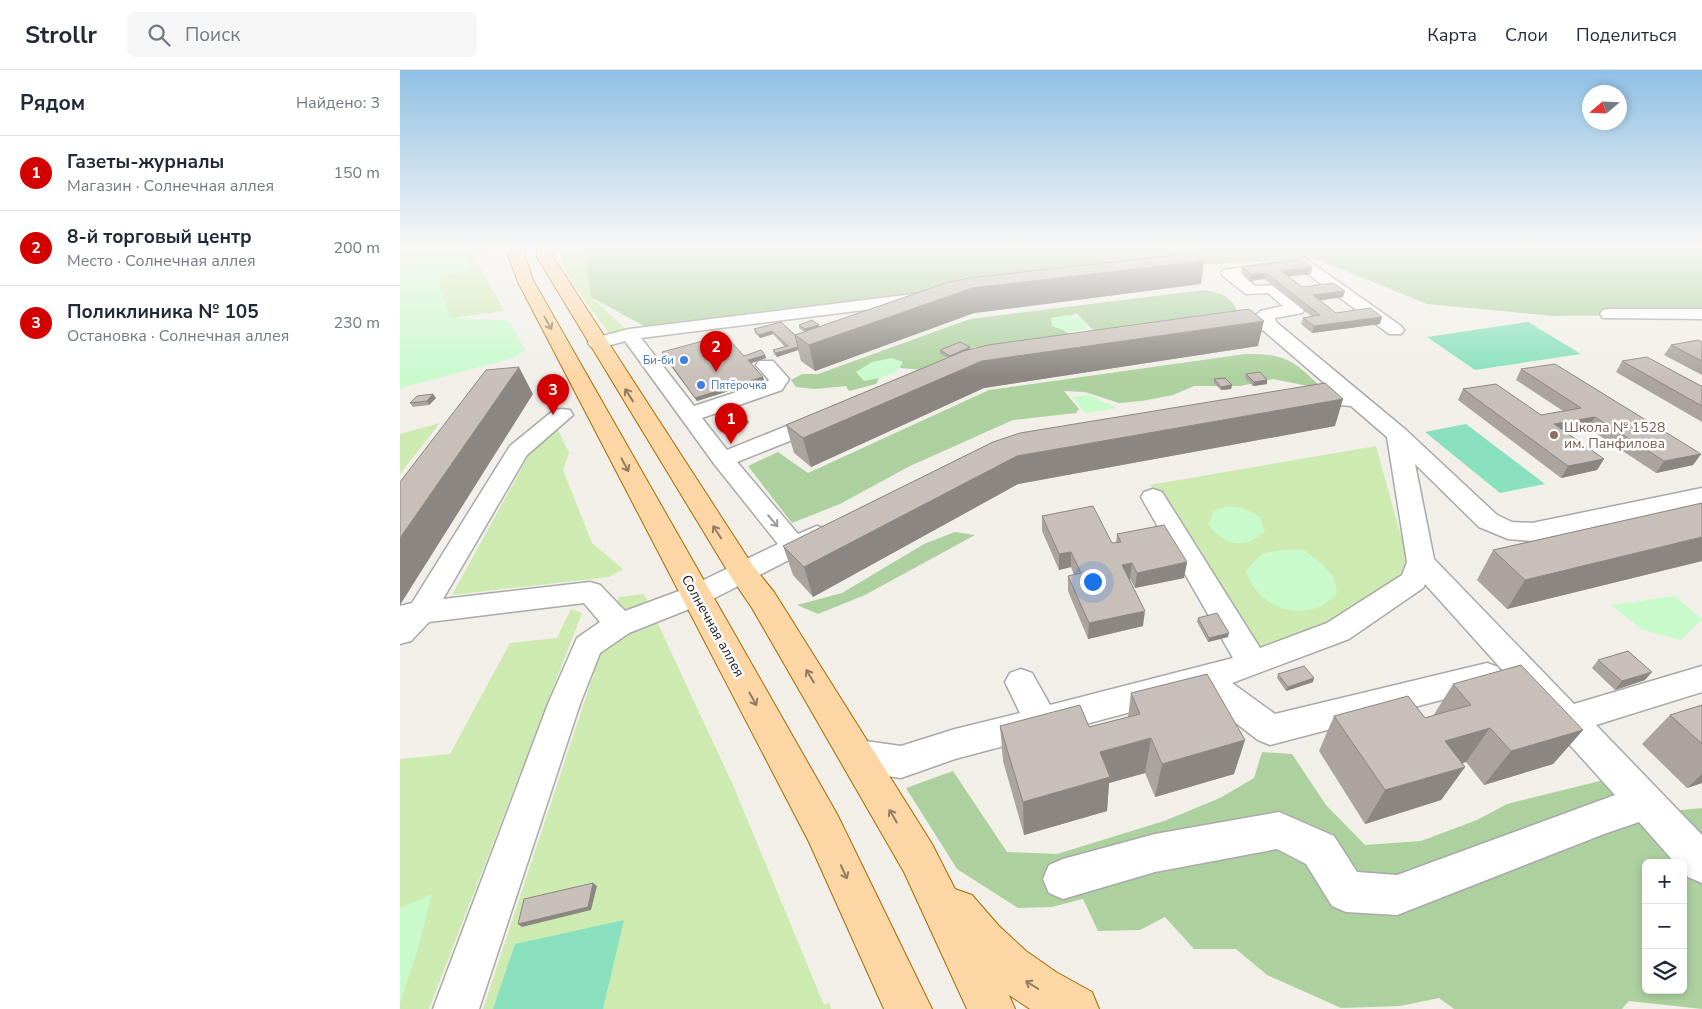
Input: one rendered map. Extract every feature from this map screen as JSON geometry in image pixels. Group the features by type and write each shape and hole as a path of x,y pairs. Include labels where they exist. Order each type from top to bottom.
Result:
{"main road":[{"name":"Солнечная аллея","path":"531,291 823,828 908,1009"},
{"path":"565,291 596,343 743,573 763,600 858,756 918,858 991,1009"},
{"path":"918,858 980,941 1015,974 1075,1009"}],"street":[{"path":"1264,321 1266,315 1296,309 1274,291"},
{"path":"1341,291 1395,330"},
{"path":"596,343 629,334 696,332 824,310 934,296"},
{"path":"880,321 897,315 904,309 905,301"},
{"path":"824,310 840,327"},
{"path":"1609,314 1702,314"},
{"path":"1204,327 1264,321 1398,435 1488,521 1508,530 1532,532 1702,496"},
{"path":"629,334 723,460 794,546"},
{"path":"689,415 775,386 778,378 766,365"},
{"path":"1284,399 1293,397 1357,400"},
{"path":"723,460 840,412"},
{"path":"400,633 410,613 518,451 562,415"},
{"path":"1398,435 1421,562 1645,804 1702,862"},
{"path":"1152,496 1253,664"},
{"path":"456,1009 564,704 588,646 619,625 697,595 837,525"},
{"path":"858,756 901,762 955,744 1203,680 1253,664 1338,631 1413,581 1421,562"},
{"path":"410,613 590,592 619,625"},
{"path":"1203,680 1270,730 1499,673 1522,672"},
{"path":"1567,720 1702,679"},
{"path":"1021,682 1041,721"},
{"path":"1063,879 1154,852 1279,830 1320,850 1346,892 1397,895 1604,816 1645,804"}],"green space":[{"path":"400,291 441,291 450,317 509,321 525,350 514,358 400,388"},
{"path":"441,291 493,291 504,311 450,318"},
{"path":"578,291 590,291 591,297 627,330 611,336"},
{"path":"590,291 963,291 651,330 591,297"},
{"path":"1197,291 1216,292 1225,296 1233,303 1238,313 1096,333 1076,313 1055,324 1072,336 1001,347 975,347 920,370 893,367 881,374 876,384 849,391 846,386 815,389 796,387 791,380 802,374 818,374 970,319"},
{"path":"1395,291 1702,291 1702,314 1554,316 1427,304"},
{"path":"1068,315 1081,318 1088,329 1069,332 1052,326 1051,318"},
{"path":"1528,322 1581,354 1475,370 1427,337"},
{"path":"1245,354 1280,357 1296,365 1323,389 1273,379 1240,386 1194,386 1173,395 1119,403 1085,392 1064,391 1079,409 1076,413 1013,420 910,466 840,504 792,523 748,466 778,452 808,473 989,390"},
{"path":"892,358 903,362 892,374 864,381 856,372 872,362"},
{"path":"1088,395 1118,408 1085,413 1072,397"},
{"path":"551,415 569,453 563,470 592,543 623,569 609,577 452,595"},
{"path":"440,423 400,474 400,434"},
{"path":"1466,424 1545,484 1500,493 1425,432"},
{"path":"1376,446 1407,558 1404,579 1345,620 1254,653 1150,485"},
{"path":"1228,506 1243,508 1260,517 1265,531 1257,537 1242,543 1228,541 1221,537 1208,524 1214,511"},
{"path":"955,532 975,535 865,595 818,614 797,605 842,593 924,544"},
{"path":"1304,550 1321,563 1334,577 1337,593 1326,603 1313,609 1299,611 1285,609 1272,604 1252,584 1246,570 1263,553"},
{"path":"644,594 733,785 824,1005 829,1003 831,1009 483,1009 619,597"},
{"path":"1675,596 1702,619 1681,640 1643,630 1611,605"},
{"path":"571,609 582,613 429,1009 400,1009 400,759 450,754 510,643 557,638"},
{"path":"1262,752 1292,754 1326,805 1365,845 1421,841 1477,820 1507,804 1608,779 1671,811 1702,808 1702,1009 1629,1001 1622,1009 1454,1009 1439,998 1400,1006 1341,1008 1267,975 1236,949 1194,949 1165,917 1140,930 1098,931 1083,899 1052,907 1018,908 957,869 906,788 953,771 1007,852 1057,854 1164,821 1220,798 1254,778"},
{"path":"432,894 418,949 400,1003 400,908"},
{"path":"624,920 603,1009 493,1009 515,944"}],"building":[{"path":"923,291 964,291 809,345 795,335"},
{"path":"1289,291 1345,291 1313,295 1336,313 1370,308 1382,317 1314,326 1303,318 1320,315"},
{"path":"1249,309 1264,321 982,361 803,438 786,425 964,351 988,345"},
{"path":"812,320 819,325 805,329 799,325"},
{"path":"781,322 795,335 798,347 776,353 773,350 788,346 772,331 759,335 754,329"},
{"path":"725,335 744,356 761,350 765,355 748,360 763,377 695,398 662,352"},
{"path":"1698,340 1702,342 1702,361 1671,345"},
{"path":"960,342 970,347 950,356 940,350"},
{"path":"1647,357 1702,386 1702,406 1622,361"},
{"path":"1555,364 1701,454 1664,461 1595,417 1554,424 1604,459 1568,466 1463,389 1496,384 1541,415 1581,408 1521,369"},
{"path":"519,367 400,538 400,482 486,370"},
{"path":"1260,372 1267,380 1254,382 1246,374"},
{"path":"1225,378 1232,385 1221,387 1214,379"},
{"path":"1325,383 1343,399 1017,456 804,567 783,546 993,442 1020,433"},
{"path":"433,394 427,401 410,403 417,396"},
{"path":"742,418 747,419 743,424 737,424"},
{"path":"1702,503 1702,537 1525,580 1493,550"},
{"path":"1093,506 1112,543 1121,542 1117,534 1164,525 1187,562 1137,573 1132,563 1122,565 1145,611 1089,623 1068,576 1081,573 1071,552 1059,554 1042,516"},
{"path":"1217,613 1229,633 1209,638 1198,618"},
{"path":"1628,651 1652,672 1622,681 1598,660"},
{"path":"1521,665 1583,730 1511,751 1490,728 1445,741 1465,767 1385,790 1334,716 1408,696 1425,718 1471,705 1453,684"},
{"path":"1304,666 1314,678 1288,687 1278,674"},
{"path":"1207,674 1245,740 1162,764 1151,738 1100,752 1110,777 1023,802 1000,726 1080,705 1089,727 1140,714 1131,693"},
{"path":"1702,705 1702,744 1670,715"},
{"path":"593,883 588,907 518,924 524,899"}],"place":[{"name":"Би-би","path":"684,360"},
{"name":"8-й торговый центр","path":"716,372"},
{"name":"Пятёрочка","path":"701,385"},
{"name":"Поликлиника № 105","path":"553,415"},
{"name":"Школа № 1528 им. Панфилова","path":"1554,435"},
{"name":"Газеты-журналы","path":"731,444"}]}
